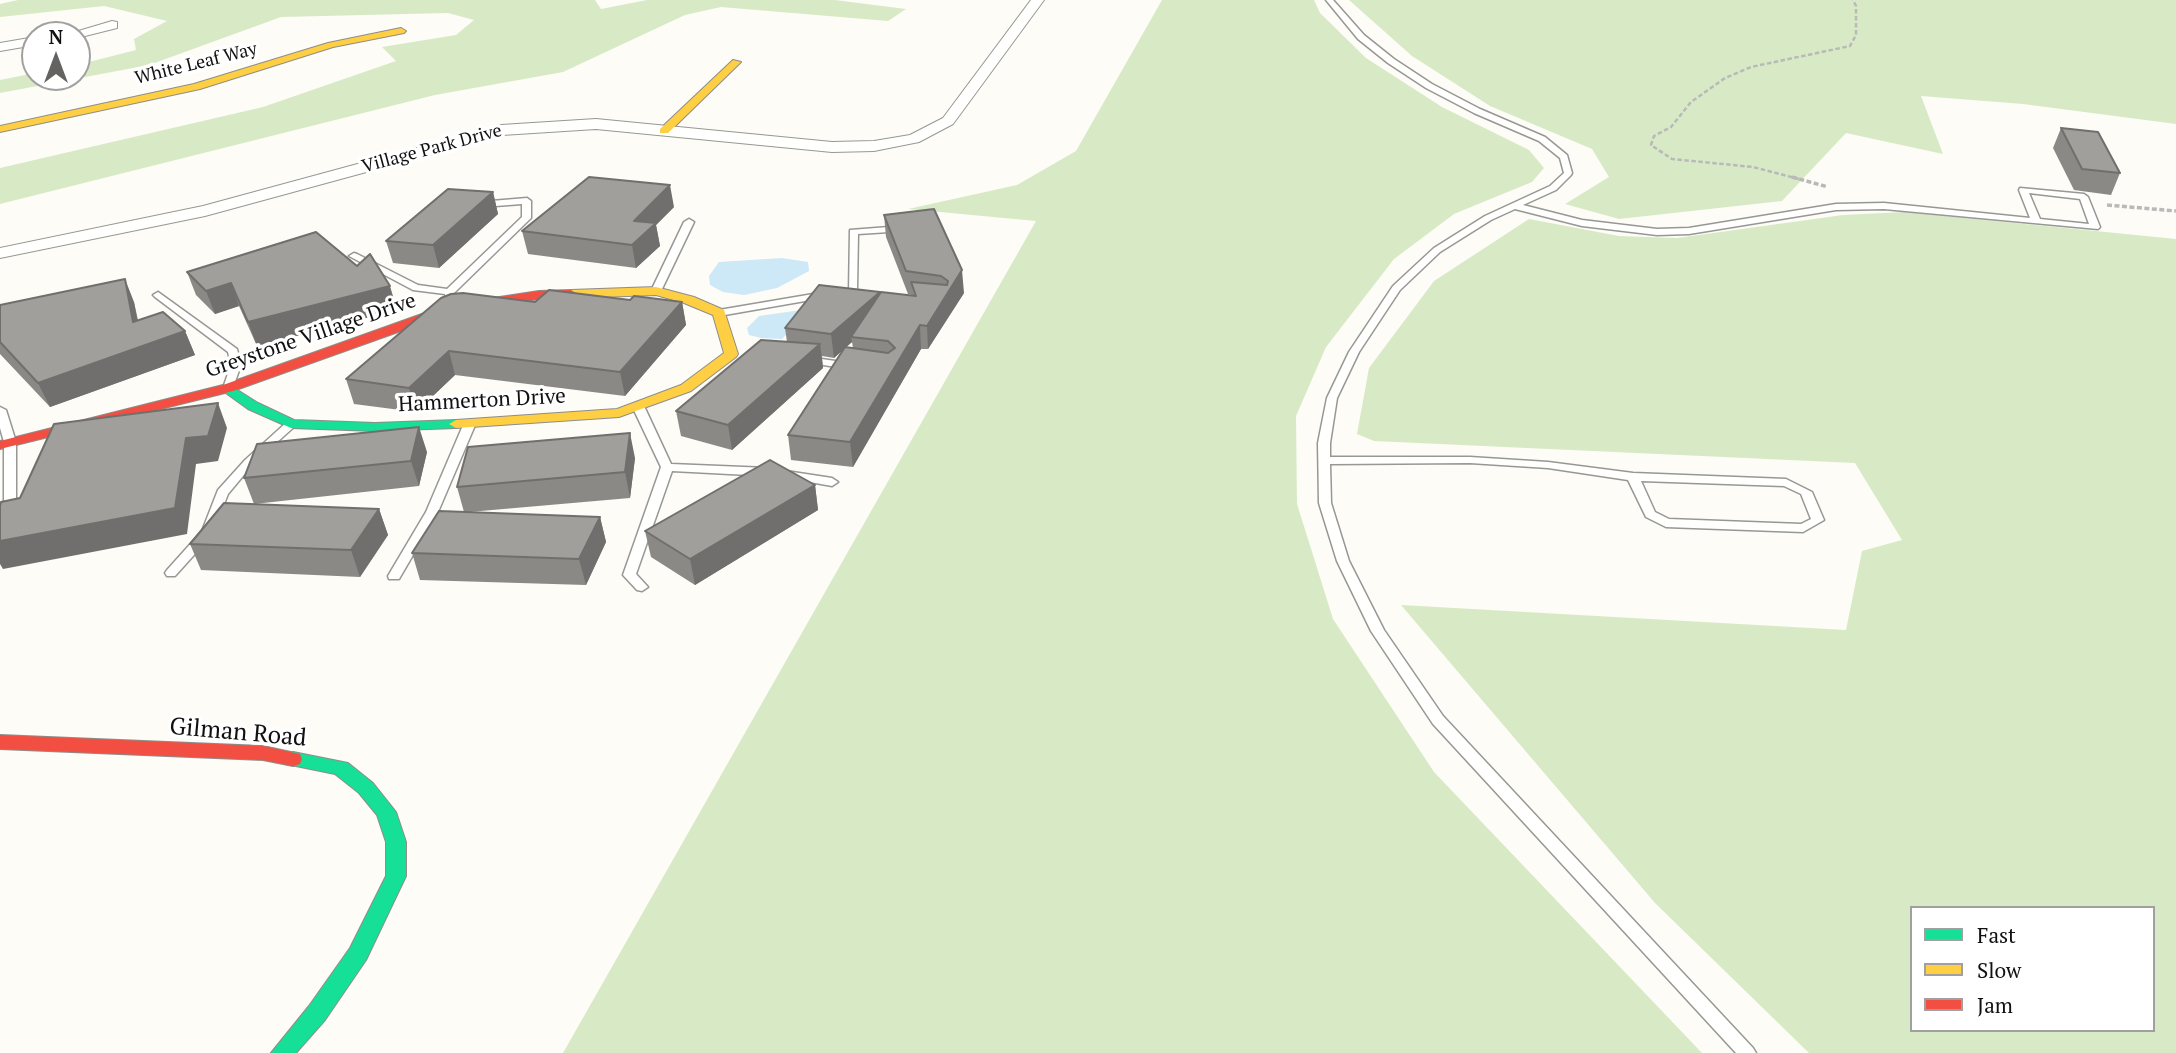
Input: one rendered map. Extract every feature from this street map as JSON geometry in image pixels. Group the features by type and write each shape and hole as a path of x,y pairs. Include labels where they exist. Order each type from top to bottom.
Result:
{"street":[{"name":"Village Park Drive","path":"0,253 205,211 501,130 596,124 832,147 874,146 914,139 948,121 1038,0"},
{"path":"91,30 112,25"},
{"name":"White Leaf Way","path":"0,129 196,87 331,45 401,31"},
{"path":"0,47 21,43"},
{"path":"664,131 736,62"},
{"name":"Greystone Village Drive","path":"5,443 228,388 452,308 538,295 656,291 719,313"},
{"name":"Hammerton Drive","path":"228,388 253,406 291,424 375,427 620,413 686,388 737,355 719,313"},
{"name":"Gilman Road","path":"0,742 262,753 302,758 341,768 366,788 386,812 396,842 396,876 358,954 317,1013 282,1053"}],"lane":[{"path":"1329,0 1361,37 1400,67 1476,111 1542,139 1564,157 1568,173 1553,188 1488,218 1437,250 1396,288 1354,352 1332,398 1324,461 1325,503 1343,561 1378,631 1438,720 1747,1053"},
{"path":"1514,206 1582,223 1657,232 1689,231 1836,207 1915,208 2036,221 2095,227 2084,197 2023,190 2036,221"},
{"path":"449,292 526,218 527,201 482,204"},
{"path":"656,291 689,222"},
{"path":"852,290 853,232 911,229"},
{"path":"354,256 416,288 449,292"},
{"path":"719,313 852,290 865,293"},
{"path":"449,292 452,308"},
{"path":"158,295 233,351 236,365 228,388"},
{"path":"790,358 865,368"},
{"path":"638,406 667,467 629,575 642,587"},
{"path":"0,410 10,510 0,528"},
{"path":"394,576 432,512 470,423"},
{"path":"171,573 208,532 222,494 249,462 291,424"},
{"path":"1324,461 1470,460 1548,465 1633,477 1786,483 1806,492 1818,520 1803,528 1666,523 1650,514 1633,477"},
{"path":"667,467 752,470 832,482"}],"path":[{"path":"1828,187 1753,167 1672,159 1651,145 1654,136 1671,127 1690,102 1725,78 1751,67 1850,46 1856,36 1856,6 1853,0"},
{"path":"2087,203 2176,211"}],"green space":[{"path":"18,0 595,0 601,9 647,0 835,0 906,9 888,21 721,7 685,15 563,72 435,95 0,204 0,168 263,107 396,61 382,47 456,35 474,20 448,13 281,17 149,65 91,76 91,61 136,50 134,39 167,21 104,6 0,17 0,4"},
{"path":"1162,0 1314,0 1320,13 1366,58 1442,107 1529,150 1544,168 1532,182 1454,214 1394,259 1326,347 1296,416 1297,504 1333,619 1434,772 1702,1053 563,1053 1036,221 908,209 1017,185 1076,151"},
{"path":"1349,0 2176,0 2176,124 2023,104 1921,96 1943,154 1846,133 1782,201 1619,219 1565,204 1609,177 1592,149 1490,106 1412,56"},
{"path":"21,76 21,89 0,93 0,80"},
{"path":"1904,212 2176,239 2176,1053 1809,1053 1655,903 1401,605 1846,630 1862,551 1902,540 1855,463 1374,441 1357,434 1369,368 1434,281 1529,219 1619,236 1677,238 1843,215"}],"water":[{"path":"782,258 808,262 809,271 777,288 744,295 723,292 710,285 709,276 719,262"},
{"path":"801,310 802,318 782,339 749,335 747,328 759,316"}],"building":[{"path":"2061,128 2098,132 2120,173 2082,169"},
{"path":"589,177 670,185 634,221 656,223 632,245 522,231"},
{"path":"448,189 493,192 433,245 386,241"},
{"path":"934,209 962,270 927,326 920,325 850,442 788,435 845,347 888,353 895,348 888,341 851,337 881,292 916,296 911,282 947,285 948,281 941,276 906,271 884,215"},
{"path":"316,232 357,266 370,254 390,286 248,322 231,283 206,291 187,272"},
{"path":"125,279 133,322 163,312 185,331 38,383 0,342 0,305"},
{"path":"819,285 880,292 831,334 785,328"},
{"path":"549,290 630,300 634,296 682,302 620,372 449,351 409,388 346,379 441,298 463,293 535,302"},
{"path":"761,340 820,344 728,425 676,411"},
{"path":"218,403 208,436 186,438 175,508 0,541 1,502 20,498 54,424"},
{"path":"419,427 411,461 244,478 257,444"},
{"path":"630,433 625,472 457,487 468,447"},
{"path":"770,460 815,485 690,559 645,531"},
{"path":"224,503 379,509 351,550 190,544"},
{"path":"439,511 600,517 579,559 412,553"}],"traffic: fast":[{"path":"228,388 253,406 291,424 375,427 456,424"},
{"path":"282,1053 317,1013 358,954 396,876 396,842 386,812 366,788 341,768 293,759"}],"traffic: slow":[{"path":"0,129 196,87 331,45 401,31"},
{"path":"664,131 736,62"},
{"path":"456,424 619,413 686,388 731,354 719,313 689,300 656,291 571,294"}],"traffic: jam":[{"path":"0,445 228,388 452,308 539,295 571,294"},
{"path":"0,742 263,753 293,759"}]}
